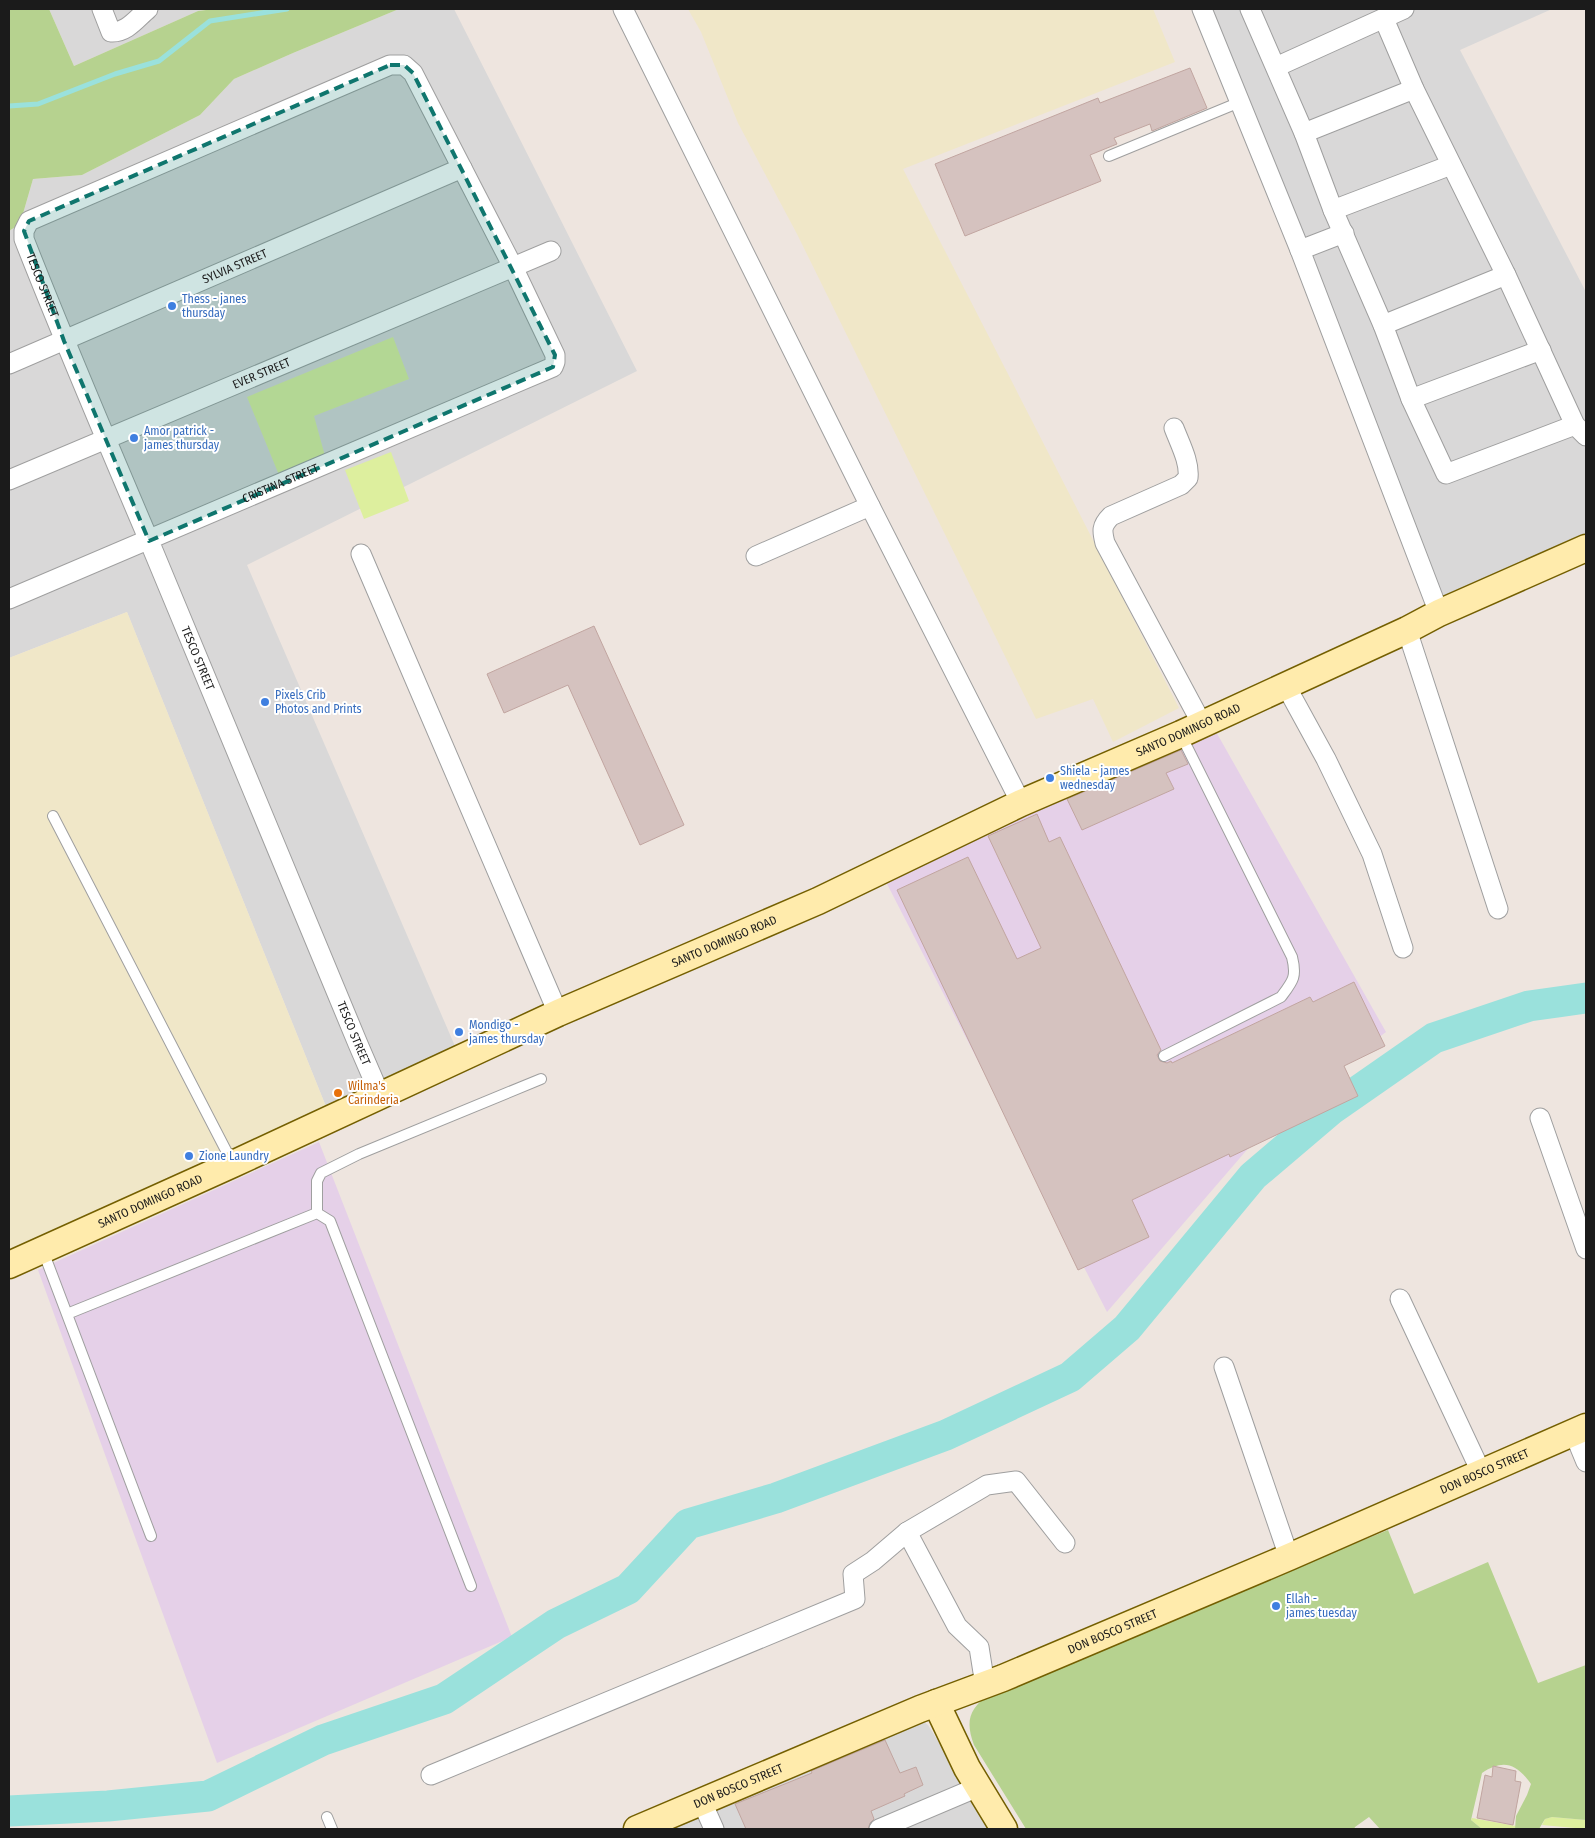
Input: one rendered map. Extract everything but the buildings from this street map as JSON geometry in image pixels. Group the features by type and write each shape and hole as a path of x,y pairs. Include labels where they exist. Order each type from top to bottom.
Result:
{"street":[{"path":"102,9 112,32 119,32 126,29 148,9"},
{"path":"623,9 870,506 1021,803"},
{"path":"1250,9 1304,133 1333,210 1384,325 1411,399 1446,474 1581,431 1414,89 1384,18"},
{"path":"1276,67 1404,9"},
{"path":"1208,11 1240,102 1300,250 1439,613"},
{"name":"TESCO STREET","path":"380,1095 64,341 24,239 24,230 29,222 390,65 404,65 413,73 462,168"},
{"path":"1304,133 1414,89"},
{"path":"1333,210 1451,165"},
{"path":"462,168 512,267"},
{"name":"SYLVIA STREET","path":"9,364 462,168"},
{"path":"1300,250 1344,233"},
{"name":"EVER STREET","path":"9,480 551,251"},
{"name":"CRISTINA STREET","path":"9,599 149,541 552,367 555,362 555,355 512,267"},
{"path":"1384,325 1506,275"},
{"path":"1411,399 1541,350"},
{"path":"1174,428 1187,462 1188,478 1181,485 1111,516 1104,523 1103,531 1105,543 1192,729"},
{"path":"756,556 870,506"},
{"name":"SANTO DOMINGO ROAD","path":"9,1265 233,1164 558,1013 818,901 1021,803 1192,729 1407,630 1439,613 1586,548"},
{"path":"361,554 558,1013"},
{"path":"1407,630 1498,909"},
{"path":"1286,686 1326,759 1372,854 1403,948"},
{"path":"1540,1118 1586,1249"},
{"path":"1400,1299 1482,1474"},
{"path":"1224,1367 1289,1557"},
{"path":"1580,1430 1586,1462"},
{"name":"DON BOSCO STREET","path":"637,1829 1289,1557 1580,1430"},
{"path":"431,1775 856,1599 853,1574 873,1561 907,1532 987,1485 1016,1481 1065,1543"},
{"path":"907,1532 957,1626 979,1647 986,1685"},
{"path":"936,1703 951,1738 1004,1829"},
{"path":"879,1829 978,1787"},
{"path":"702,1802 714,1829"}],"lane":[{"path":"1109,156 1240,102"},
{"path":"1164,1056 1281,996 1291,983 1295,970 1292,957 1192,729"},
{"path":"54,816 233,1164"},
{"path":"317,1213 317,1181 321,1173 359,1154 541,1078"},
{"path":"67,1314 317,1213"},
{"path":"317,1213 330,1220 471,1586"},
{"path":"43,1251 151,1536"},
{"path":"327,1817 332,1829"}],"highlighted area":[{"path":"390,65 404,65 413,73 555,355 553,367 149,541 64,341 24,231 29,221"}],"shaded area":[{"path":"49,9 214,9 198,11 74,66"},
{"path":"399,9 454,9 637,371 247,565 461,1060 331,1119 127,612 9,658 9,231 20,224 33,179 82,175 200,115 234,79"},
{"path":"688,9 1153,9 1175,62 903,169 1179,708 1113,742 1093,699 1036,719 797,234 738,123 701,32"},
{"path":"1194,9 1552,9 1460,50 1586,292 1586,537 1445,600"},
{"path":"127,612 331,1119 9,1255 9,658"},
{"path":"1215,730 1386,1032 1330,1074 1258,1137 1107,1312 885,880"},
{"path":"319,1142 512,1637 217,1763 38,1270"},
{"path":"921,1720 928,1725 992,1829 655,1829"}],"green space":[{"path":"9,9 49,9 74,66 198,11 214,9 399,9 234,79 200,115 82,175 33,179 20,224 9,231"},
{"path":"393,337 409,379 314,416 325,456 279,475 247,397"},
{"path":"391,452 409,501 364,519 345,470"},
{"path":"1388,1530 1414,1594 1488,1562 1538,1683 1586,1665 1586,1820 1552,1817 1545,1819 1539,1829 1515,1829 1516,1816 1531,1784 1520,1771 1509,1765 1503,1765 1496,1766 1482,1773 1471,1820 1482,1829 1380,1829 1369,1817 1354,1829 1026,1829 974,1745 971,1736 970,1722 973,1710 990,1693"},
{"path":"1552,1817 1586,1820 1586,1829 1542,1825 1545,1819"},
{"path":"1472,1818 1516,1826 1515,1829 1482,1829 1471,1820"}],"waterway":[{"path":"9,106 38,104 115,74 159,61 210,21 287,9"},
{"path":"9,1811 108,1806 208,1796 323,1740 444,1699 556,1624 628,1589 688,1524 776,1498 946,1435 1070,1377 1127,1328 1253,1176 1332,1109 1434,1038 1529,1006 1586,998"}],"place":[{"name":"Thess - janes thursday","path":"172,306"},
{"name":"Amor patrick - james thursday","path":"134,438"},
{"name":"Pixels Crib Photos and Prints","path":"265,702"},
{"name":"Shiela - james wednesday","path":"1050,778"},
{"name":"Mondigo - james thursday","path":"459,1032"},
{"name":"Wilma's Carinderia","path":"338,1093"},
{"name":"Zione Laundry","path":"189,1156"},
{"name":"Ellah - james tuesday","path":"1276,1606"}]}
